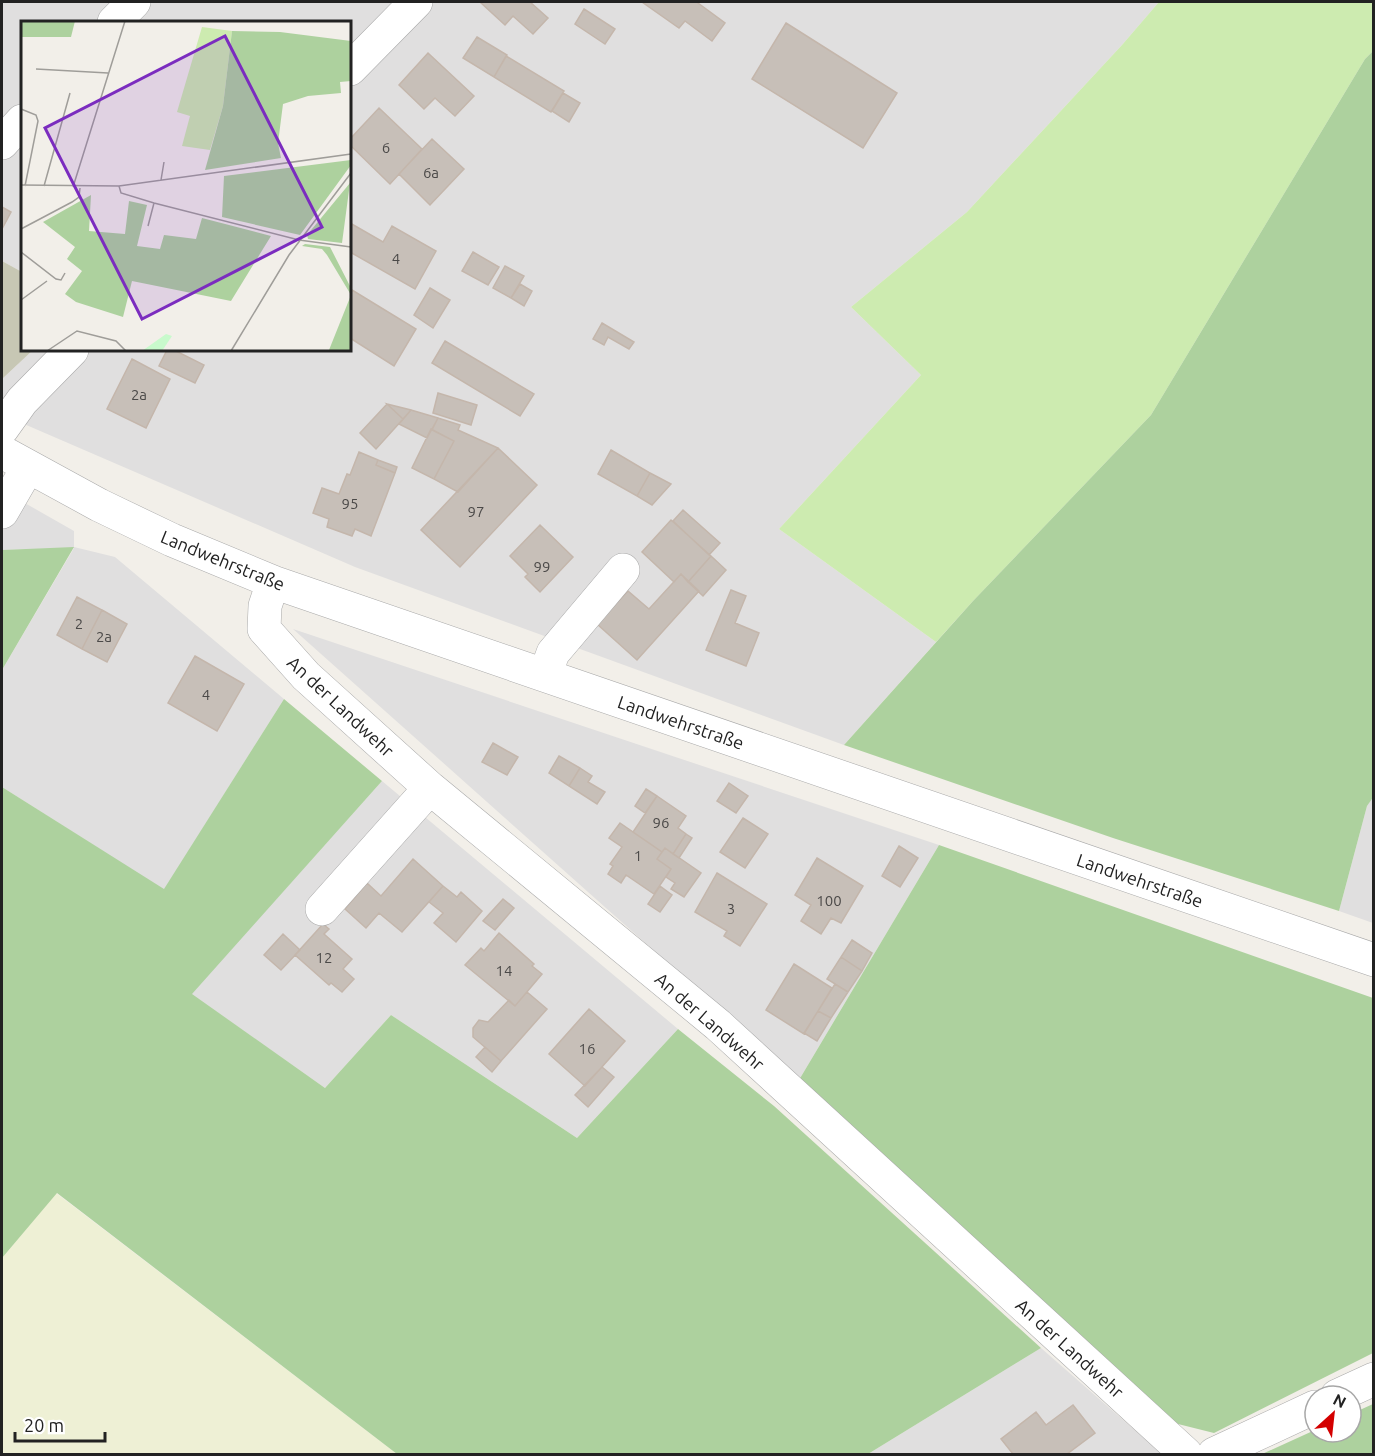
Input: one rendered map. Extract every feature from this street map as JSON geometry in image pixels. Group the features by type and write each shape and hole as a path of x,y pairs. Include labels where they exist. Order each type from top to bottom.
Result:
{"street":[{"path":"115,21 134,2"},
{"path":"351,68 416,2"},
{"path":"2,143 21,122"},
{"path":"2,429 22,401 71,351"},
{"path":"2,512 15,459"},
{"name":"Landwehrstraße","path":"15,459 99,505 172,540 273,582 1374,960"},
{"path":"545,675 553,653 623,570"},
{"name":"An der Landwehr","path":"273,582 265,606 264,629 306,676 430,788 718,1025 1186,1455"},
{"path":"322,909 430,788"},
{"path":"1214,1455 1303,1413"}],"shaded area":[{"path":"2,2 1159,2 967,212 851,307 921,375 779,529 936,642 844,745 355,567 24,424 2,412 2,379 32,351 351,351 351,21 21,21 21,271 2,261"},
{"path":"2,261 21,271 21,351 32,351 2,379"},
{"path":"2,490 74,531 74,547 115,557 284,699 164,890 2,787 2,670 74,548 2,550"},
{"path":"293,629 798,798 939,845 799,1080"},
{"path":"382,781 678,1029 577,1138 391,1015 325,1088 191,994"},
{"path":"1373,796 1373,923 1339,911 1367,806"},
{"path":"56,1193 397,1454 2,1454 2,1258"},
{"path":"1041,1348 1162,1454 868,1454"}],"green space":[{"path":"1159,2 1373,2 1373,51 1365,59 1151,415 936,642 779,529 921,375 851,307 967,212"},
{"path":"1373,51 1374,796 1367,806 1339,911 1113,838 844,745 973,601 1151,415 1365,59"},
{"path":"74,547 2,670 2,550"},
{"path":"284,699 382,781 192,994 325,1088 391,1015 577,1138 678,1029 774,1106 1041,1348 868,1454 397,1454 57,1193 2,1258 2,787 164,889"},
{"path":"939,845 1373,998 1373,1353 1311,1384 1303,1384 1303,1388 1214,1433 1174,1423 799,1080"},
{"path":"1373,1404 1373,1454 1262,1454 1303,1435 1303,1444 1363,1444 1363,1409"}],"building":[{"path":"480,2 530,2 548,18 533,34 513,16 505,25"},
{"path":"642,2 699,2 725,23 712,41 685,21 679,28"},
{"path":"584,9 615,29 605,44 575,24"},
{"path":"786,23 897,93 863,148 752,79"},
{"path":"477,37 507,55 494,77 463,58"},
{"path":"428,53 474,96 455,116 435,98 424,109 399,85"},
{"path":"506,56 564,91 551,112 494,77"},
{"path":"563,93 580,103 569,122 552,111"},
{"path":"379,108 422,149 390,184 351,146 351,138"},
{"path":"432,139 464,169 430,205 399,174"},
{"path":"2,207 11,212 2,229"},
{"path":"351,224 383,242 392,226 436,251 415,289 351,253"},
{"path":"473,252 499,267 488,285 462,271"},
{"path":"505,266 524,276 511,298 493,288"},
{"path":"520,284 532,291 524,306 511,298"},
{"path":"430,288 450,300 433,328 414,315"},
{"path":"352,290 416,329 394,366 351,339"},
{"path":"602,323 634,342 629,349 608,337 604,345 593,339"},
{"path":"445,341 534,394 520,416 432,363"},
{"path":"166,351 176,351 204,365 195,383 159,366"},
{"path":"132,359 170,379 146,428 107,409"},
{"path":"438,393 477,405 471,425 433,413"},
{"path":"387,404 411,410 403,419"},
{"path":"387,404 403,419 376,449 360,433"},
{"path":"411,410 438,418 427,438 399,424"},
{"path":"438,418 460,425 458,430 498,448 458,492 434,479 454,441 432,430"},
{"path":"431,429 454,441 434,479 412,468"},
{"path":"498,448 537,485 460,567 421,530"},
{"path":"611,450 650,473 637,496 598,474"},
{"path":"359,452 378,460 376,465 395,473 371,536 355,529 352,536 327,527 329,519 313,513 322,488 339,494"},
{"path":"378,460 397,467 395,473 376,465"},
{"path":"650,473 671,484 652,505 637,496"},
{"path":"683,510 720,543 709,555 673,521"},
{"path":"671,520 711,556 688,582 681,574 674,582 642,552"},
{"path":"540,525 573,557 540,592 525,577 528,574 510,556"},
{"path":"711,556 726,570 703,596 688,582"},
{"path":"681,574 699,591 637,660 597,624 628,591 649,609"},
{"path":"731,590 746,596 735,623 759,633 746,666 706,650"},
{"path":"77,597 102,610 82,649 57,635"},
{"path":"102,610 127,624 107,662 82,649"},
{"path":"195,656 244,684 217,731 168,703"},
{"path":"493,743 518,757 507,775 482,762"},
{"path":"559,756 580,768 569,786 549,773"},
{"path":"580,768 592,776 588,782 605,792 597,804 569,786"},
{"path":"729,783 748,796 736,813 717,801"},
{"path":"646,789 657,796 645,813 635,806"},
{"path":"657,796 686,816 678,828 686,834 673,854 665,848 662,852 633,832"},
{"path":"743,818 768,834 745,868 720,852"},
{"path":"620,823 662,852 657,859 671,869 654,894 626,875 621,883 608,874 613,866 610,864 622,847 609,838"},
{"path":"686,834 692,838 679,858 673,854"},
{"path":"899,846 918,858 900,887 882,876"},
{"path":"665,848 701,873 684,897 671,889 675,883 666,877 671,869 657,859"},
{"path":"817,858 863,886 841,923 831,918 821,934 801,921 811,905 795,895"},
{"path":"413,859 443,886 402,932 379,913 366,928 345,909 367,883 381,896"},
{"path":"717,873 767,904 740,946 724,936 727,931 695,912"},
{"path":"443,886 457,897 461,892 482,911 456,942 434,923 443,913 429,902"},
{"path":"660,886 672,895 660,912 648,904"},
{"path":"503,899 514,908 495,930 483,921"},
{"path":"323,924 329,929 324,934 352,959 343,969 354,979 342,992 331,983 329,985 295,955"},
{"path":"499,933 542,974 515,1006 465,965 481,948 484,951"},
{"path":"283,934 300,950 281,970 264,955"},
{"path":"852,940 872,953 862,971 841,957"},
{"path":"841,957 862,971 848,992 827,979"},
{"path":"794,964 832,988 804,1034 766,1010"},
{"path":"835,984 848,992 831,1018 818,1011"},
{"path":"527,992 547,1009 501,1061 473,1037 473,1028 479,1020 488,1022 509,1000 515,1006"},
{"path":"589,1009 625,1041 585,1086 549,1054"},
{"path":"818,1011 831,1018 817,1041 804,1033"},
{"path":"485,1047 501,1061 492,1072 476,1057"},
{"path":"602,1067 614,1077 588,1107 575,1095"},
{"path":"1073,1405 1095,1433 1067,1454 1013,1454 1001,1439 1036,1412 1046,1425"}]}
